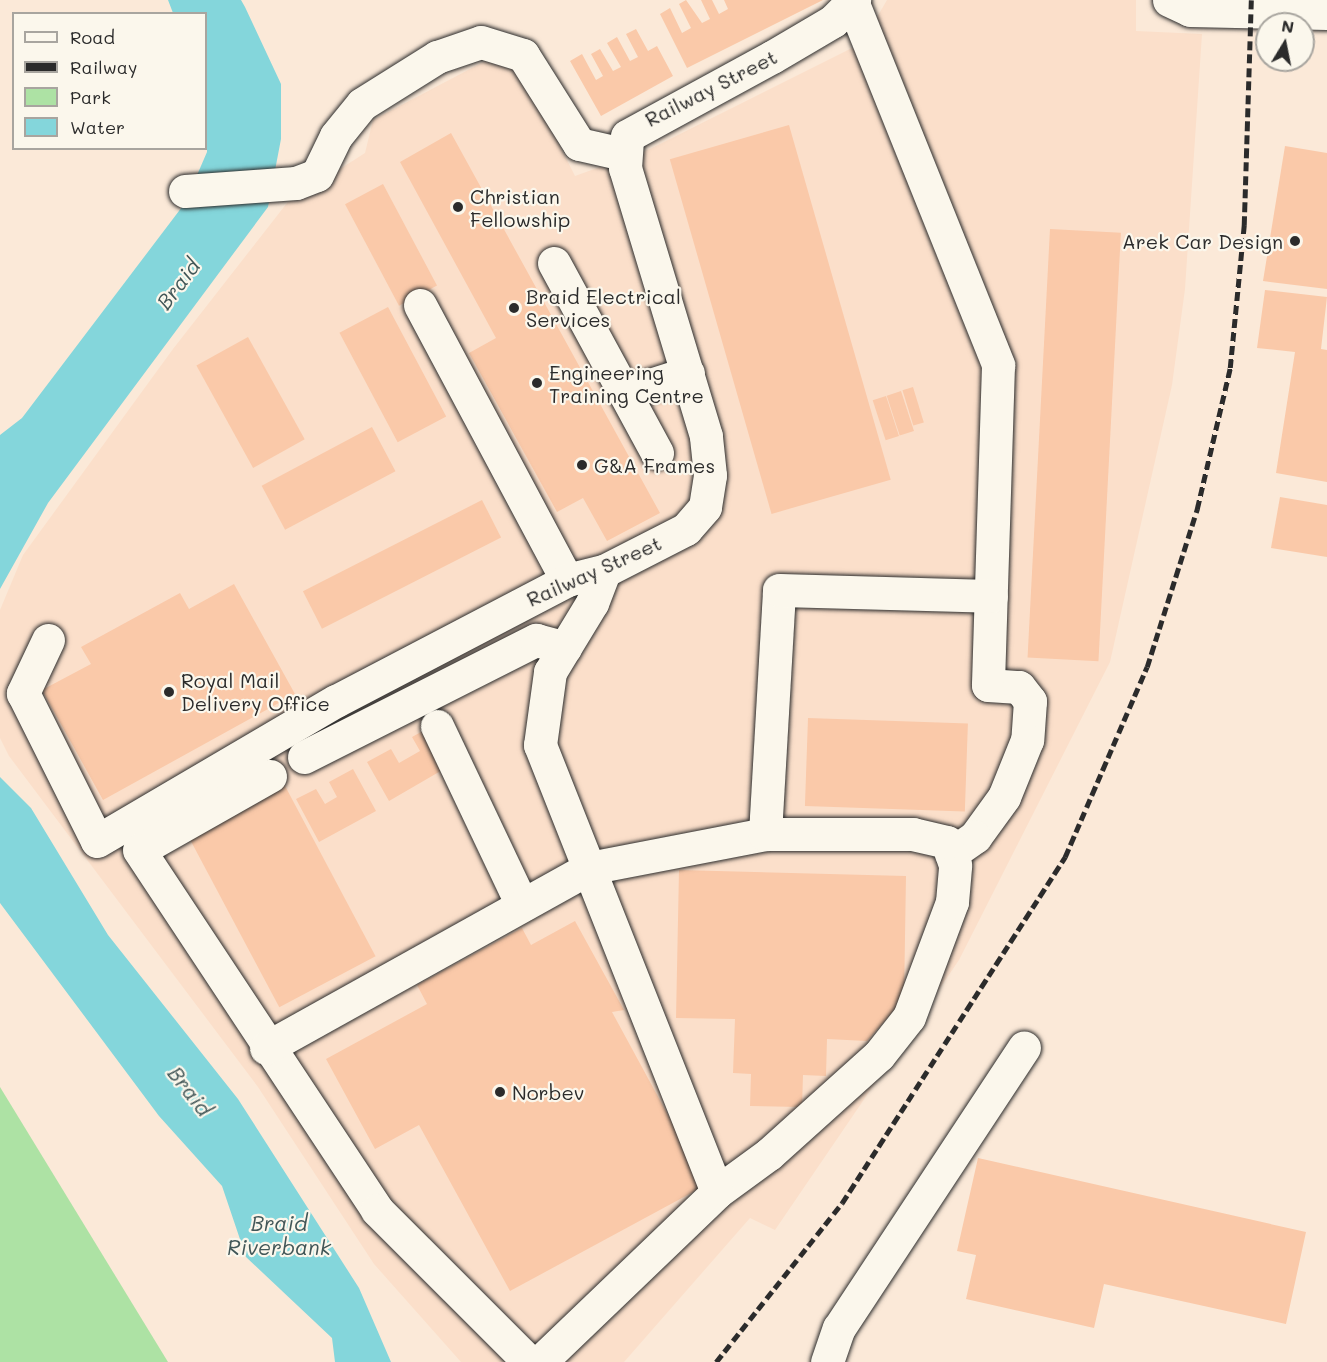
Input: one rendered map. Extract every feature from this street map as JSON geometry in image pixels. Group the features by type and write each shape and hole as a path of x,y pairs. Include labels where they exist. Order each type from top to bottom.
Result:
{"street":[{"path":"1169,0 1190,10 1327,13"},
{"path":"854,3 998,365 988,685 1019,687 1030,701 1027,740 1004,797 975,837 951,854"},
{"name":"Railway Street","path":"48,640 23,693 97,841 336,701 567,580 604,571 686,529 705,507 710,475 706,436 623,153 627,136 639,126 772,57 854,3"},
{"path":"185,191 278,185 317,175 336,136 383,88 459,46 481,42 523,55 579,144 623,153"},
{"path":"554,263 657,453"},
{"path":"420,305 567,580"},
{"path":"625,393 688,373"},
{"path":"604,571 592,603 550,672 540,745 717,1192"},
{"path":"765,834 779,590 991,596"},
{"path":"304,757 536,640 565,648"},
{"path":"437,726 522,905"},
{"path":"270,776 139,850 266,1048 377,1210 529,1362"},
{"path":"266,1048 589,868 765,834 913,834 948,842 951,854 952,902 909,1017 879,1055 769,1154 717,1192 540,1362"},
{"path":"827,1362 839,1328 1024,1047"}],"shaded area":[{"path":"887,0 1136,0 1136,31 1202,34 1185,289 1172,385 1110,662 959,960 775,1230 750,1218 624,1362 461,1362 374,1264 258,1087 9,756 0,738 0,610 23,555 173,349 287,203 365,153 373,120 489,59 521,69 575,176 650,149 862,43"}],"green space":[{"path":"0,1087 168,1362 0,1362"}],"water":[{"name":"Braid","path":"168,0 241,0 245,7 281,84 281,139 268,207 48,503 0,589 0,435 22,418 185,203 207,152 207,12 173,12"},
{"name":"Braid Riverbank","path":"0,777 31,808 108,935 238,1099 359,1288 391,1362 335,1362 332,1338 246,1257 222,1186 159,1116 0,903"}],"building":[{"path":"686,0 702,23 710,19 701,0 712,0 719,14 728,9 724,0 823,0 687,68 660,14 670,8 682,33 691,28 679,4"},
{"path":"636,29 648,51 657,46 673,76 601,116 570,61 582,54 596,80 603,76 591,54 600,49 613,71 621,67 607,43 617,37 630,61 638,57 626,34"},
{"path":"789,125 891,480 772,514 670,159"},
{"path":"451,133 660,513 607,541 583,498 557,512 469,353 496,338 400,162"},
{"name":"Arek Car Design","path":"1285,146 1327,153 1327,289 1263,281"},
{"path":"383,184 437,286 399,306 345,204"},
{"path":"1050,229 1121,233 1098,661 1028,657"},
{"path":"1265,290 1327,297 1321,349 1327,350 1327,482 1276,473 1295,352 1257,348"},
{"path":"388,307 446,416 398,442 339,333"},
{"path":"248,337 305,439 253,468 196,366"},
{"path":"913,387 924,422 913,426 902,390"},
{"path":"901,391 914,431 900,436 887,396"},
{"path":"886,396 899,436 886,440 873,400"},
{"path":"372,427 395,471 285,530 262,486"},
{"path":"1280,497 1327,505 1327,557 1271,548"},
{"path":"482,500 501,537 322,629 303,591"},
{"name":"Royal Mail Delivery Office","path":"234,584 295,694 103,800 42,690 91,664 81,647 180,593 189,609"},
{"path":"808,718 968,724 965,812 805,806"},
{"path":"430,727 451,765 389,801 367,762 391,749 399,763 420,751 412,737"},
{"path":"353,769 376,811 319,842 296,799 316,789 325,804 337,797 329,782"},
{"path":"284,784 376,956 279,1007 188,835"},
{"path":"679,870 906,876 904,999 867,1041 827,1039 826,1076 803,1075 802,1107 750,1106 751,1074 733,1073 735,1019 676,1018"},
{"name":"Norbev","path":"575,921 624,1010 612,1012 706,1185 510,1291 419,1125 375,1149 326,1059 427,1004 417,985 522,928 531,945"},
{"path":"978,1158 1306,1232 1286,1324 1104,1284 1094,1328 966,1299 976,1255 957,1251"}],"railway":[{"path":"716,1362 842,1203 1065,857 1147,667 1197,509 1230,368 1244,225 1251,0"}],"place":[{"name":"Christian Fellowship","path":"458,207"},
{"name":"Arek Car Design","path":"1295,241"},
{"name":"Braid Electrical Services","path":"514,308"},
{"name":"Engineering Training Centre","path":"537,383"},
{"name":"G&A Frames","path":"582,465"},
{"name":"Royal Mail Delivery Office","path":"169,692"},
{"name":"Norbev","path":"500,1092"}]}
